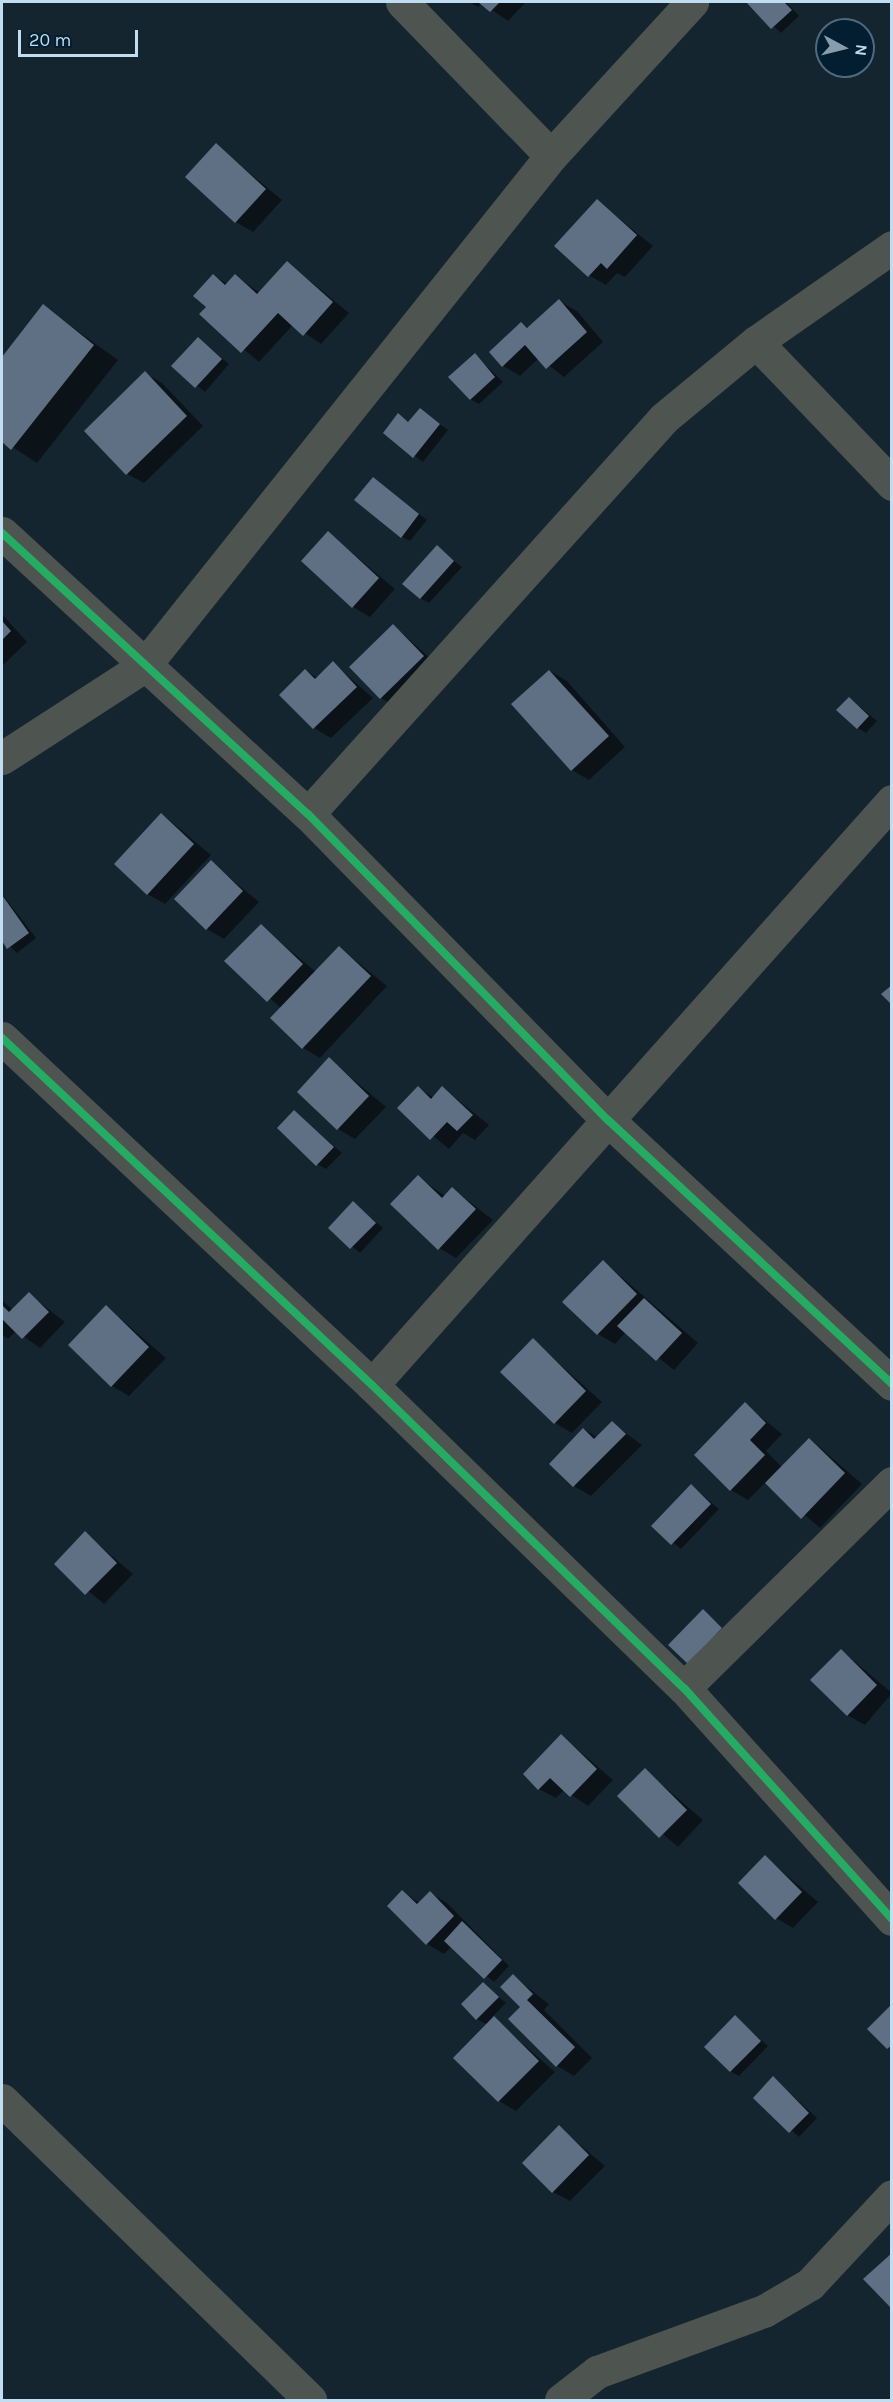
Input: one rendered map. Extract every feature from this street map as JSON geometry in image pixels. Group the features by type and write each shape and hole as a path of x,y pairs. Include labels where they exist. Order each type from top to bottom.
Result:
{"street":[{"path":"402,2 551,156"},
{"path":"2,758 144,666 551,156 692,2"},
{"path":"309,813 632,451 756,342 891,247"},
{"path":"756,342 891,484"},
{"path":"2,533 144,666 309,813 608,1120 891,1384"},
{"path":"372,1385 891,801"},
{"path":"2,1038 372,1385 684,1689 891,1919"},
{"path":"684,1689 891,1483"},
{"path":"2,2100 310,2400"},
{"path":"561,2400 597,2372 764,2311 810,2284 891,2196"}],"building":[{"path":"478,2 500,2 490,12"},
{"path":"746,2 784,2 792,10 771,29"},
{"path":"216,143 266,189 235,223 185,177"},
{"path":"597,199 637,235 607,269 601,263 588,277 554,246"},
{"path":"287,261 333,302 303,336 278,313 241,353 199,314 206,307 193,296 213,274 225,285 235,274 257,294"},
{"path":"559,299 587,332 546,369 525,345 502,367 489,352 521,322 527,328"},
{"path":"43,304 94,345 11,450 2,442 2,357"},
{"path":"198,337 222,359 195,388 171,366"},
{"path":"475,353 495,377 470,400 448,377"},
{"path":"145,371 187,416 126,475 84,431"},
{"path":"420,408 440,424 413,458 383,433 398,413 408,422"},
{"path":"373,477 419,514 401,538 354,500"},
{"path":"328,531 379,578 352,608 301,561"},
{"path":"437,545 454,561 420,599 402,584"},
{"path":"2,621 11,631 2,640"},
{"path":"393,624 424,656 380,699 349,667"},
{"path":"333,661 357,687 313,729 279,695 305,669 315,679"},
{"path":"549,670 609,736 571,771 511,704"},
{"path":"849,697 869,716 857,729 836,710"},
{"path":"161,813 194,844 147,895 114,864"},
{"path":"211,860 243,891 206,930 174,899"},
{"path":"2,895 29,933 7,949 2,941"},
{"path":"261,924 303,964 267,1002 224,961"},
{"path":"339,946 371,976 302,1049 270,1018"},
{"path":"892,985 892,1005 881,994"},
{"path":"329,1057 369,1096 337,1130 297,1092"},
{"path":"418,1086 431,1099 442,1086 473,1115 457,1131 447,1122 430,1140 397,1108"},
{"path":"294,1110 334,1147 316,1166 277,1128"},
{"path":"418,1175 442,1198 452,1187 476,1209 438,1250 390,1204"},
{"path":"353,1201 376,1223 350,1249 328,1228"},
{"path":"603,1260 637,1294 597,1335 562,1302"},
{"path":"29,1292 49,1312 22,1339 2,1319 2,1305 9,1312"},
{"path":"644,1298 682,1333 656,1361 617,1326"},
{"path":"106,1305 149,1347 111,1387 68,1345"},
{"path":"533,1338 586,1391 554,1424 500,1372"},
{"path":"745,1402 766,1423 750,1440 765,1455 730,1491 694,1455"},
{"path":"612,1421 626,1434 573,1487 549,1464 583,1428 594,1439"},
{"path":"809,1438 845,1473 801,1519 765,1483"},
{"path":"691,1484 711,1504 671,1545 651,1526"},
{"path":"85,1531 117,1563 85,1595 54,1564"},
{"path":"703,1609 722,1628 688,1664 668,1645"},
{"path":"841,1649 877,1685 847,1716 810,1680"},
{"path":"561,1734 597,1769 570,1797 550,1778 538,1790 523,1774"},
{"path":"645,1768 687,1810 659,1838 617,1796"},
{"path":"765,1855 802,1892 775,1920 738,1883"},
{"path":"402,1890 417,1904 430,1891 454,1916 426,1945 387,1906"},
{"path":"462,1921 502,1960 484,1979 444,1941"},
{"path":"513,1974 533,1994 527,2000 575,2047 556,2067 508,2019 520,2007 500,1987"},
{"path":"483,1982 499,1997 476,2020 461,2004"},
{"path":"892,2004 892,2045 887,2049 867,2029"},
{"path":"735,2015 761,2041 730,2072 704,2047"},
{"path":"494,2016 539,2061 498,2102 453,2058"},
{"path":"773,2076 809,2113 789,2133 753,2098"},
{"path":"559,2125 589,2155 552,2193 522,2163"},
{"path":"892,2253 892,2309 863,2279"}],"cycle path":[{"path":"2,533 308,814 608,1120 892,1384"},
{"path":"2,1038 372,1385 684,1688 892,1919"}]}
